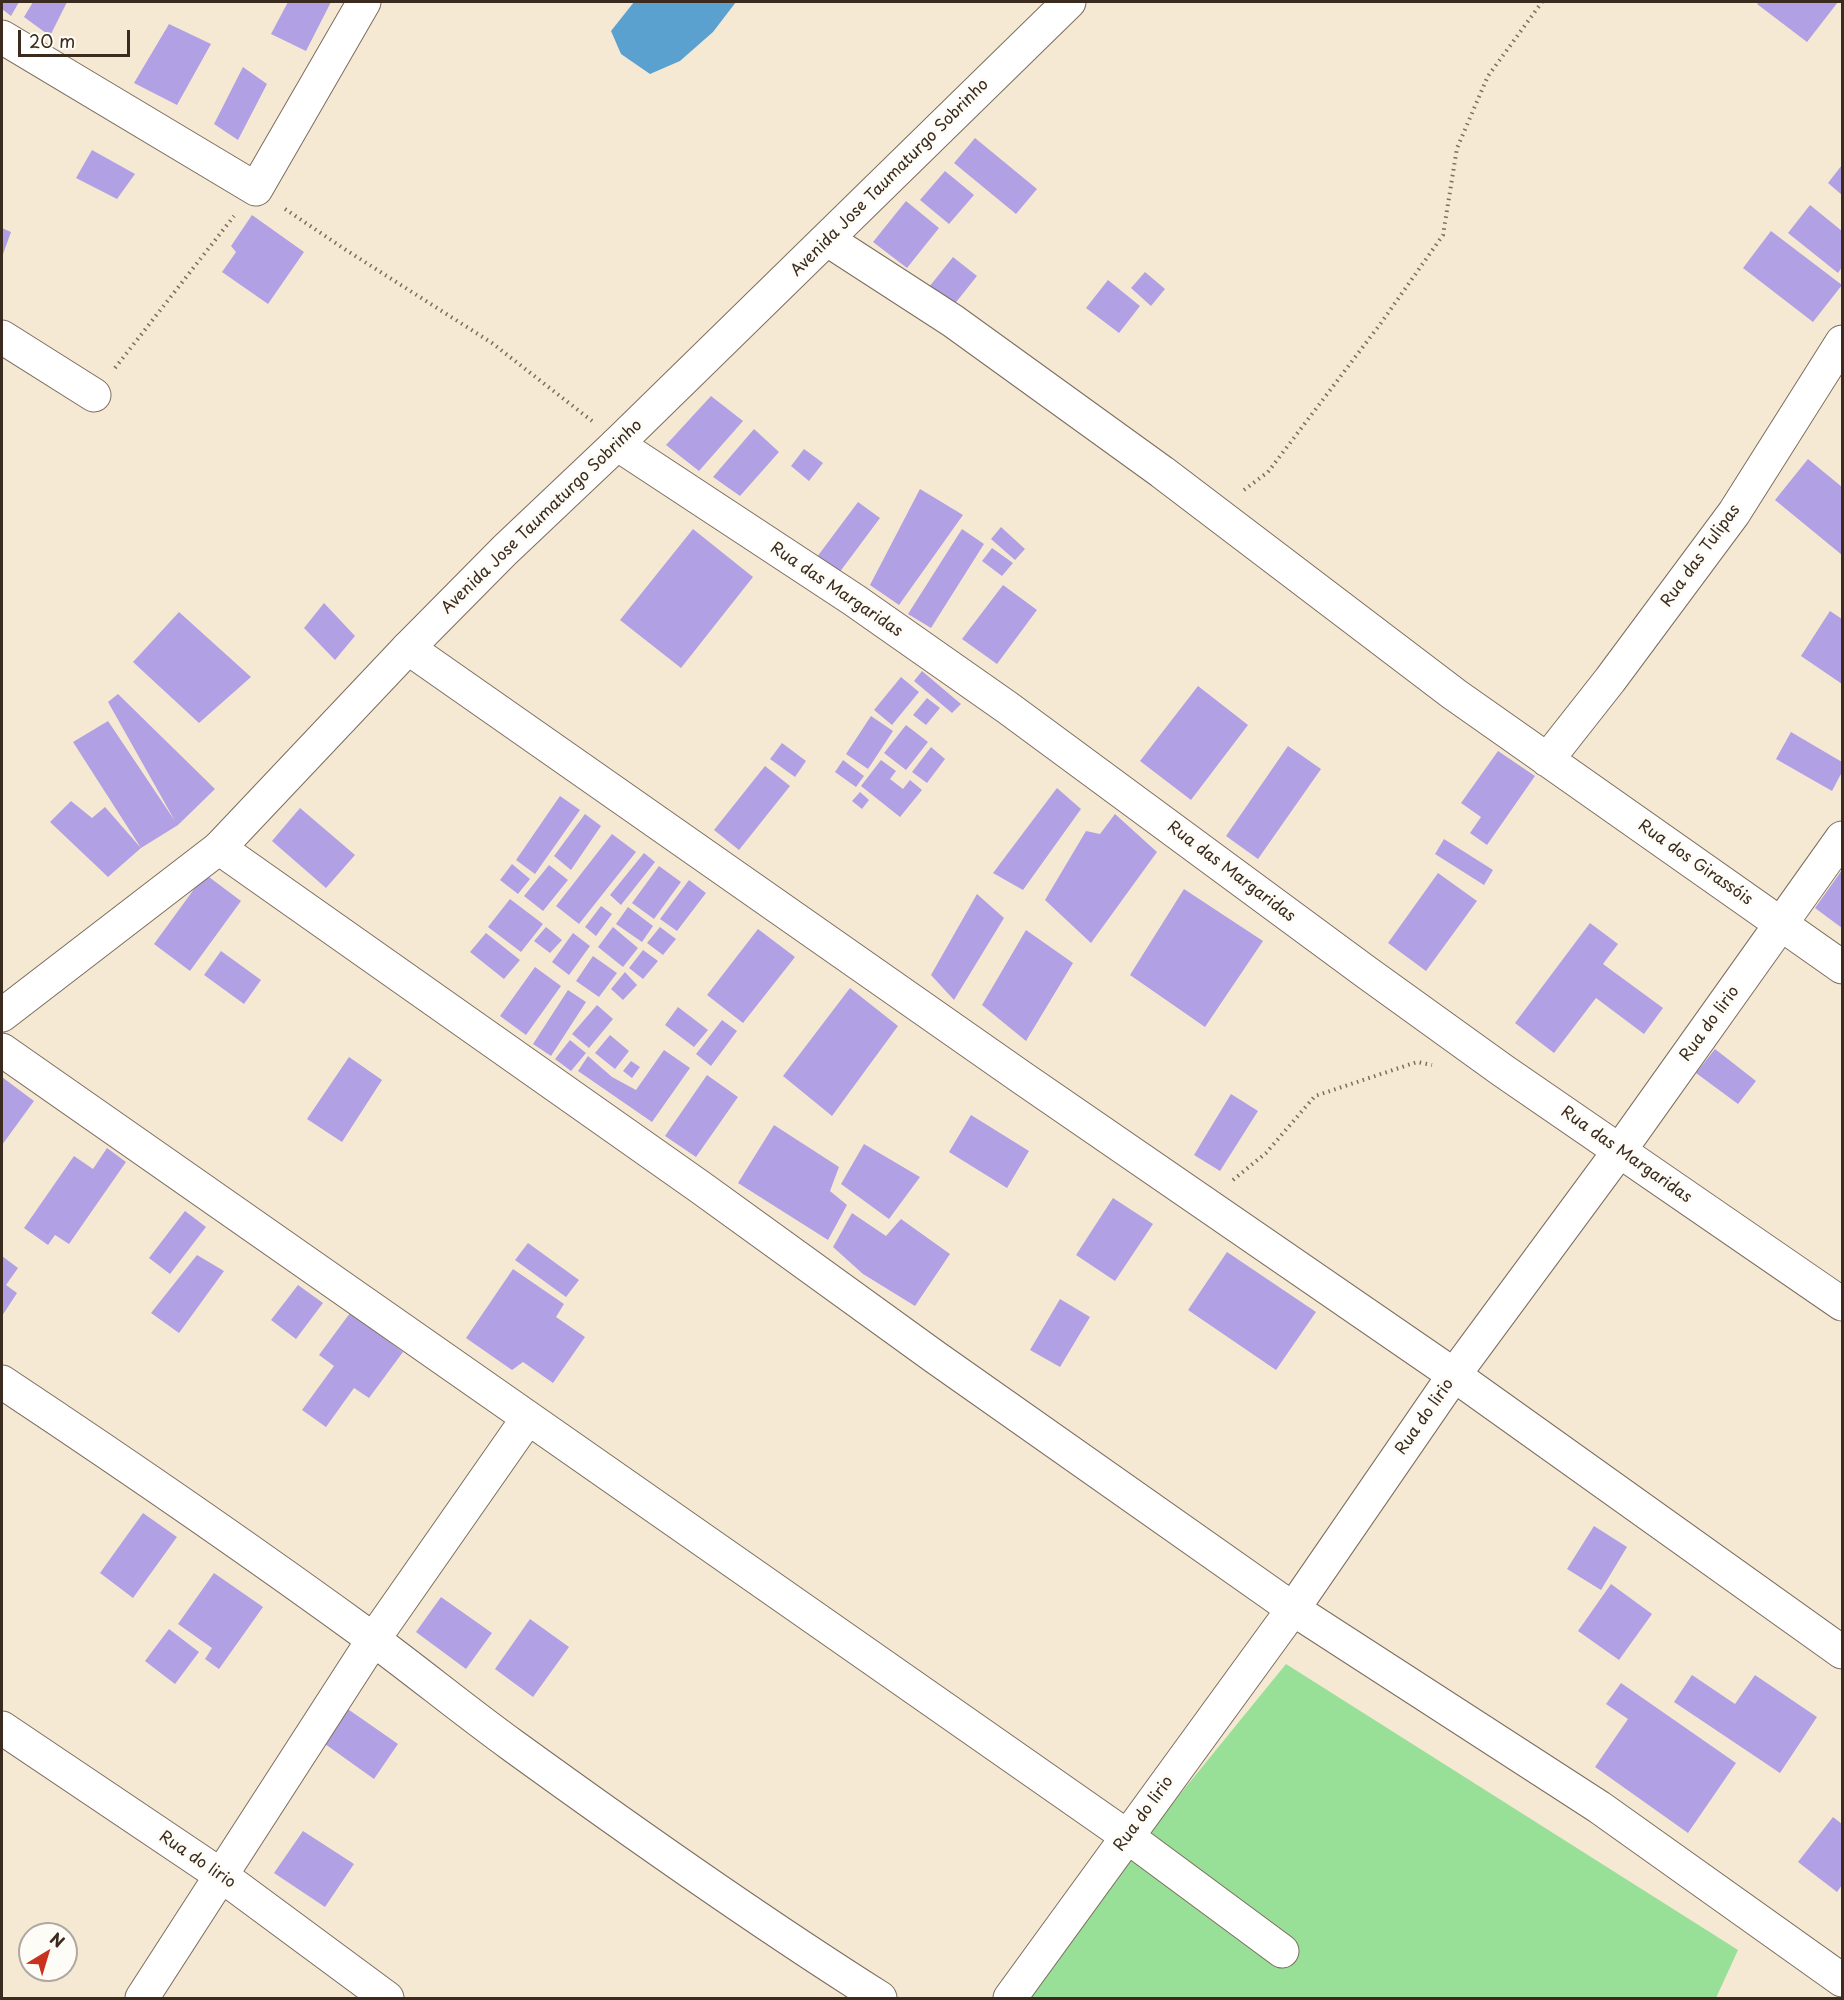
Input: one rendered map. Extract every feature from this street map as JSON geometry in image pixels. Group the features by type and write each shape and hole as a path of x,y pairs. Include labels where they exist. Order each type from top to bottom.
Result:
{"street":[{"path":"2,37 256,189 364,2"},
{"name":"Avenida Jose Taumaturgo Sobrinho","path":"2,1015 219,848 408,648 505,550 828,240 1069,2"},
{"path":"828,240 953,321 1215,512 1381,640 1547,760"},
{"path":"2,337 94,395"},
{"name":"Rua das Tulipas","path":"1547,760 1610,680 1734,513 1842,342"},
{"name":"Rua das Margaridas","path":"617,444 854,600 960,674 1502,1070 1842,1304"},
{"path":"408,648 1186,1191 1454,1375 1842,1652"},
{"name":"Rua dos Girassóis","path":"1547,760 1842,967"},
{"name":"Rua do lirio","path":"1010,1998 1293,1609 1454,1375 1620,1150 1842,838"},
{"path":"219,848 1293,1609 1599,1808 1842,1980"},
{"path":"2,1050 1128,1837 1281,1951"},
{"path":"2,1382 154,1485 373,1640 510,1744 818,1959 880,1998"},
{"path":"142,1998 373,1640 528,1418"},
{"name":"Rua do lirio","path":"2,1728 222,1876 387,1998"}],"path":[{"path":"1215,512 1268,472 1381,323 1443,235 1456,148 1488,76 1542,2"},
{"path":"94,395 256,189 346,250 492,343 597,425 617,444"},
{"path":"1186,1191 1235,1180 1266,1153 1315,1096 1417,1062 1440,1067"}],"green space":[{"path":"1286,1664 1738,1950 1716,1998 1014,1998"}],"water":[{"path":"634,2 736,2 713,32 680,61 650,74 621,54 611,31"}],"building":[{"path":"2,2 19,2 11,16 2,9"},
{"path":"33,2 67,2 50,36 24,17"},
{"path":"288,2 331,2 306,51 271,34"},
{"path":"1759,2 1838,2 1807,42 1757,4"},
{"path":"169,24 211,44 177,105 134,83"},
{"path":"243,67 267,84 238,140 214,124"},
{"path":"975,138 1037,189 1016,214 954,163"},
{"path":"92,150 135,174 117,199 76,178"},
{"path":"1842,165 1842,195 1828,183"},
{"path":"945,171 974,195 949,224 920,200"},
{"path":"906,201 939,228 907,268 873,242"},
{"path":"1810,205 1842,231 1842,267 1838,273 1788,233"},
{"path":"252,215 304,252 268,304 222,272 236,252 231,246"},
{"path":"2,228 11,232 2,257"},
{"path":"1771,231 1842,285 1813,322 1743,268"},
{"path":"953,257 977,276 953,306 929,287"},
{"path":"1145,272 1165,289 1151,306 1131,288"},
{"path":"1108,280 1140,306 1119,333 1086,308"},
{"path":"711,396 743,421 699,471 666,445"},
{"path":"754,429 779,452 740,496 713,477"},
{"path":"804,449 823,463 809,481 791,466"},
{"path":"1808,459 1842,487 1842,555 1775,500"},
{"path":"920,489 963,515 899,605 870,585"},
{"path":"858,502 880,518 839,573 817,557"},
{"path":"1001,527 1025,549 1015,560 991,539"},
{"path":"693,529 753,577 681,668 620,620"},
{"path":"962,529 984,544 931,628 908,614"},
{"path":"992,548 1013,563 1002,576 982,561"},
{"path":"1003,585 1037,610 997,664 962,639"},
{"path":"324,603 355,636 335,660 304,628"},
{"path":"1830,611 1842,619 1842,684 1801,656"},
{"path":"179,612 251,677 199,723 133,662"},
{"path":"922,671 961,704 952,713 914,681"},
{"path":"901,677 919,692 892,725 874,710"},
{"path":"1198,686 1248,725 1191,800 1140,761"},
{"path":"118,694 215,789 178,825 141,848 73,742 108,721 175,821 108,702"},
{"path":"927,698 940,708 926,725 913,715"},
{"path":"871,716 893,731 868,769 846,754"},
{"path":"906,725 928,742 906,770 884,753"},
{"path":"1791,732 1842,762 1842,772 1832,791 1776,759"},
{"path":"782,743 806,761 795,777 770,759"},
{"path":"1288,746 1321,769 1258,859 1226,836"},
{"path":"931,747 945,759 927,783 912,772"},
{"path":"1498,751 1535,776 1487,845 1470,833 1481,817 1461,803"},
{"path":"843,760 864,776 856,787 835,772"},
{"path":"881,760 896,771 890,779 903,789 910,780 922,790 900,817 861,786"},
{"path":"765,766 790,786 739,850 714,830"},
{"path":"1057,788 1081,809 1023,890 993,873"},
{"path":"860,792 869,800 862,809 852,801"},
{"path":"560,796 580,810 535,874 516,860"},
{"path":"71,801 92,818 105,807 141,848 108,877 50,822"},
{"path":"300,808 355,855 326,888 272,841"},
{"path":"585,814 601,826 571,870 554,856"},
{"path":"1115,814 1157,852 1091,943 1045,900 1086,831 1100,834"},
{"path":"612,834 636,852 579,924 556,906"},
{"path":"1444,839 1493,870 1484,885 1435,854"},
{"path":"644,853 655,862 621,905 610,895"},
{"path":"512,864 530,879 518,894 500,880"},
{"path":"549,865 568,880 543,911 524,896"},
{"path":"659,866 681,882 654,919 632,903"},
{"path":"1842,870 1842,928 1815,908"},
{"path":"1438,873 1477,901 1426,971 1388,943"},
{"path":"205,874 241,901 190,971 154,944"},
{"path":"689,880 706,893 677,931 660,919"},
{"path":"1184,889 1263,941 1205,1027 1130,975"},
{"path":"977,894 1004,918 954,1000 931,975"},
{"path":"510,899 543,924 521,952 488,927"},
{"path":"601,906 612,914 596,936 585,927"},
{"path":"628,907 653,926 642,942 616,924"},
{"path":"1590,923 1618,944 1603,964 1663,1008 1644,1034 1596,998 1554,1053 1515,1023"},
{"path":"546,927 562,940 550,953 534,941"},
{"path":"613,927 638,948 623,967 598,947"},
{"path":"660,927 676,939 663,955 647,943"},
{"path":"758,929 795,957 743,1023 707,995"},
{"path":"1026,930 1073,963 1026,1041 982,1005"},
{"path":"486,933 520,960 504,979 470,952"},
{"path":"573,933 590,946 569,975 552,962"},
{"path":"643,950 658,961 643,979 629,968"},
{"path":"221,951 261,980 244,1004 204,975"},
{"path":"593,956 617,973 599,997 576,981"},
{"path":"535,967 561,986 526,1035 500,1016"},
{"path":"625,972 637,985 623,1000 611,989"},
{"path":"850,988 898,1026 832,1116 783,1076"},
{"path":"568,990 586,1002 551,1056 533,1044"},
{"path":"597,1005 613,1019 589,1048 572,1034"},
{"path":"678,1007 708,1030 694,1047 665,1025"},
{"path":"722,1020 737,1031 711,1066 696,1054"},
{"path":"610,1035 629,1051 615,1069 595,1053"},
{"path":"570,1040 586,1053 571,1071 555,1059"},
{"path":"1715,1049 1756,1081 1738,1104 1696,1073"},
{"path":"664,1050 690,1068 652,1122 578,1071 588,1056 612,1077 636,1090"},
{"path":"349,1057 382,1080 342,1142 307,1119"},
{"path":"631,1061 640,1067 632,1078 623,1071"},
{"path":"707,1075 738,1097 696,1157 665,1136"},
{"path":"2,1077 34,1101 2,1145"},
{"path":"1231,1094 1258,1111 1220,1171 1194,1155"},
{"path":"971,1115 1029,1151 1007,1188 949,1152"},
{"path":"774,1125 839,1167 830,1191 847,1205 828,1240 738,1183"},
{"path":"864,1144 920,1177 889,1219 841,1184"},
{"path":"107,1148 126,1162 69,1244 55,1235 48,1245 24,1228 74,1156 93,1169"},
{"path":"1113,1198 1153,1224 1115,1281 1076,1255"},
{"path":"185,1211 206,1227 170,1274 149,1258"},
{"path":"852,1213 886,1236 901,1219 950,1254 915,1306 863,1274 833,1247"},
{"path":"528,1243 579,1280 566,1297 515,1260"},
{"path":"1227,1252 1316,1312 1276,1370 1188,1310"},
{"path":"197,1255 224,1271 179,1333 151,1313"},
{"path":"2,1256 18,1268 6,1285 17,1293 2,1316"},
{"path":"513,1269 564,1304 556,1317 585,1337 553,1383 523,1362 512,1370 466,1338"},
{"path":"298,1285 323,1303 296,1339 271,1320"},
{"path":"1060,1299 1090,1317 1060,1367 1030,1350"},
{"path":"350,1313 403,1352 369,1398 354,1388 326,1427 302,1410 334,1366 319,1355"},
{"path":"143,1513 177,1537 133,1598 100,1573"},
{"path":"1594,1526 1627,1547 1601,1590 1567,1569"},
{"path":"214,1573 263,1607 219,1669 205,1659 212,1648 178,1624"},
{"path":"1611,1584 1652,1614 1619,1660 1578,1631"},
{"path":"441,1597 492,1633 466,1669 416,1632"},
{"path":"530,1619 569,1647 533,1697 495,1669"},
{"path":"169,1629 199,1652 175,1684 145,1661"},
{"path":"1692,1675 1735,1704 1755,1675 1817,1717 1780,1773 1674,1702"},
{"path":"1621,1683 1736,1763 1688,1833 1595,1767 1628,1719 1606,1704"},
{"path":"342,1705 398,1744 374,1779 318,1739"},
{"path":"1833,1817 1842,1824 1842,1885 1837,1892 1798,1862"},
{"path":"303,1831 354,1864 325,1907 274,1873"}]}
